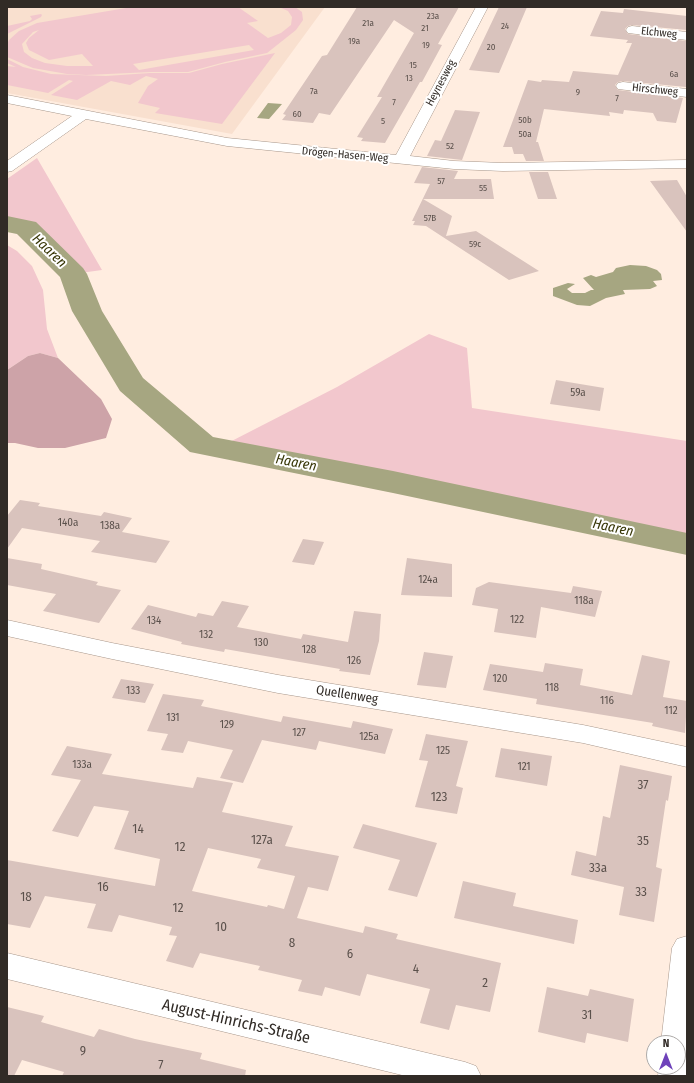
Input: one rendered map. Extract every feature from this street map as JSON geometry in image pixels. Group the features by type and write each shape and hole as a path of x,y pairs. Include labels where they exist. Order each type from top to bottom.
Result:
{"street":[{"name":"Heynesweg","path":"401,160 482,7"},
{"name":"Elchweg","path":"632,30 687,36"},
{"name":"Hirschweg","path":"623,86 687,93"},
{"name":"Drögen-Hasen-Weg","path":"7,99 227,142 401,160 503,167 687,164"},
{"path":"7,168 84,114"},
{"name":"Quellenweg","path":"7,628 112,651 278,684 583,734 687,758"},
{"path":"678,1035 687,948"},
{"name":"August-Hinrichs-Straße","path":"7,966 465,1076"}],"shaded area":[{"path":"7,7 325,7 232,134 7,93"},
{"path":"132,7 238,7 258,21 247,23 268,38 281,33 291,25 292,17 288,11 279,7 295,7 302,12 303,20 296,30 267,53 188,72 86,75 67,74 33,68 7,57 7,44 9,40 19,31 37,23","holes":["39,30 29,38 26,43 29,50 49,60 82,54 93,66 67,66 45,63 32,58 24,52 22,44 33,32","249,45 254,50 139,70 133,64"]},
{"path":"41,14 41,17 7,34 7,26 30,21 32,19 30,16"},
{"path":"275,53 222,124 155,113 160,108 138,103 148,86 158,79 146,76 130,85 111,81 77,100 51,95 73,81 69,80 48,93 7,85 7,66 16,67 7,63 7,59 23,67 51,74 106,76 150,73 189,73 222,64"},
{"path":"268,103 282,104 269,119 257,118"},
{"path":"37,158 102,270 73,274 26,228 7,224 7,179"},
{"path":"7,245 17,251 32,266 43,290 47,329 58,358 40,353 28,356 7,370"},
{"path":"630,265 646,266 657,270 661,274 662,280 653,281 657,286 650,289 623,290 625,294 606,298 590,306 577,305 553,296 553,288 568,283 575,284 567,289 572,293 585,293 594,290 583,278 591,275 596,277 613,272 616,268"},
{"path":"429,334 467,348 472,408 687,441 687,545 218,448 337,387"},
{"path":"40,353 58,358 101,399 112,419 106,438 65,448 38,448 15,443 7,443 7,370 28,356"}],"building":[{"path":"357,7 459,7 438,44 442,45 422,82 420,82 385,143 361,141 363,138 357,137 382,97 377,97 414,33 394,20 330,115 319,113 313,123 282,120 286,115 283,114 322,56 327,55"},
{"path":"499,7 527,7 499,73 469,70"},
{"path":"624,9 687,16 687,30 632,25 625,29 628,34 687,41 686,87 623,81 618,82 615,85 618,90 683,98 676,123 657,121 653,113 624,110 623,114 609,112 610,116 544,109 536,142 538,142 544,161 526,161 523,154 514,154 512,147 503,147 528,80 541,82 542,80 569,82 573,71 618,75 632,43 626,43 628,40 590,36 601,11 623,13"},
{"path":"455,110 480,112 462,160 427,156 435,140 441,141"},
{"path":"422,167 458,171 454,179 491,179 494,199 423,199 452,216 446,236 476,231 539,271 509,280 426,226 413,225 415,221 412,221 430,184 414,183"},
{"path":"529,172 548,172 557,199 538,199"},
{"path":"677,180 687,197 687,232 650,181"},
{"path":"556,380 604,388 600,411 550,404"},
{"path":"20,500 40,503 38,506 101,516 104,512 132,518 122,532 170,541 156,563 91,552 100,541 22,528 7,549 7,516"},
{"path":"303,539 324,542 314,565 292,562"},
{"path":"7,558 42,564 41,569 98,582 96,585 121,590 99,623 43,611 56,594 7,585"},
{"path":"407,558 452,564 452,597 401,595"},
{"path":"489,582 571,593 573,586 602,591 595,617 541,607 536,638 494,632 498,609 472,605 476,588"},
{"path":"222,601 249,606 237,627 301,639 303,634 348,642 354,611 381,614 379,641 370,675 339,671 340,669 225,649 224,652 181,644 182,642 131,629 148,605 196,617 198,613 213,616"},
{"path":"424,652 453,656 446,688 417,685"},
{"path":"642,655 670,661 663,697 687,701 685,733 652,726 653,723 536,704 537,699 483,690 490,664 543,672 545,663 583,669 580,685 632,695"},
{"path":"121,679 154,684 145,703 112,698"},
{"path":"163,694 204,700 201,706 281,722 283,716 351,728 353,721 393,729 385,754 319,741 316,750 262,740 243,783 220,778 233,750 188,741 183,753 161,750 168,734 147,731"},
{"path":"426,734 468,741 456,786 463,788 457,814 415,807 428,761 419,760"},
{"path":"67,746 112,754 102,774 193,788 197,777 233,783 222,812 293,826 285,846 339,856 328,891 308,887 297,918 363,933 365,926 398,934 396,939 501,963 490,1012 456,1005 449,1030 420,1023 430,989 367,974 360,996 325,987 322,996 298,991 302,980 258,970 260,966 200,953 193,968 166,961 177,936 169,935 172,927 119,915 112,932 87,928 96,904 45,896 30,928 7,924 7,860 155,886 160,859 114,849 129,811 94,806 78,837 52,831 81,780 51,775","holes":["208,848 261,859 257,868 295,876 284,909 268,905 267,907 192,891"]},
{"path":"501,748 552,756 547,786 495,777"},
{"path":"620,765 672,776 668,801 666,800 656,867 662,869 654,922 619,915 624,887 571,875 576,851 596,856 603,816 610,818"},
{"path":"363,824 437,843 417,897 388,890 400,860 353,848"},
{"path":"463,881 516,893 513,906 578,920 574,944 454,918"},
{"path":"547,987 588,996 590,989 634,999 628,1042 587,1033 585,1043 538,1032"},
{"path":"7,1007 44,1016 41,1022 94,1037 99,1029 135,1039 202,1053 200,1059 246,1070 245,1076 62,1076 64,1072 22,1060 14,1076 7,1076"}],"waterway":[{"name":"Haaren","path":"7,224 26,228 73,274 87,311 131,384 202,445 393,482 687,544"}]}
